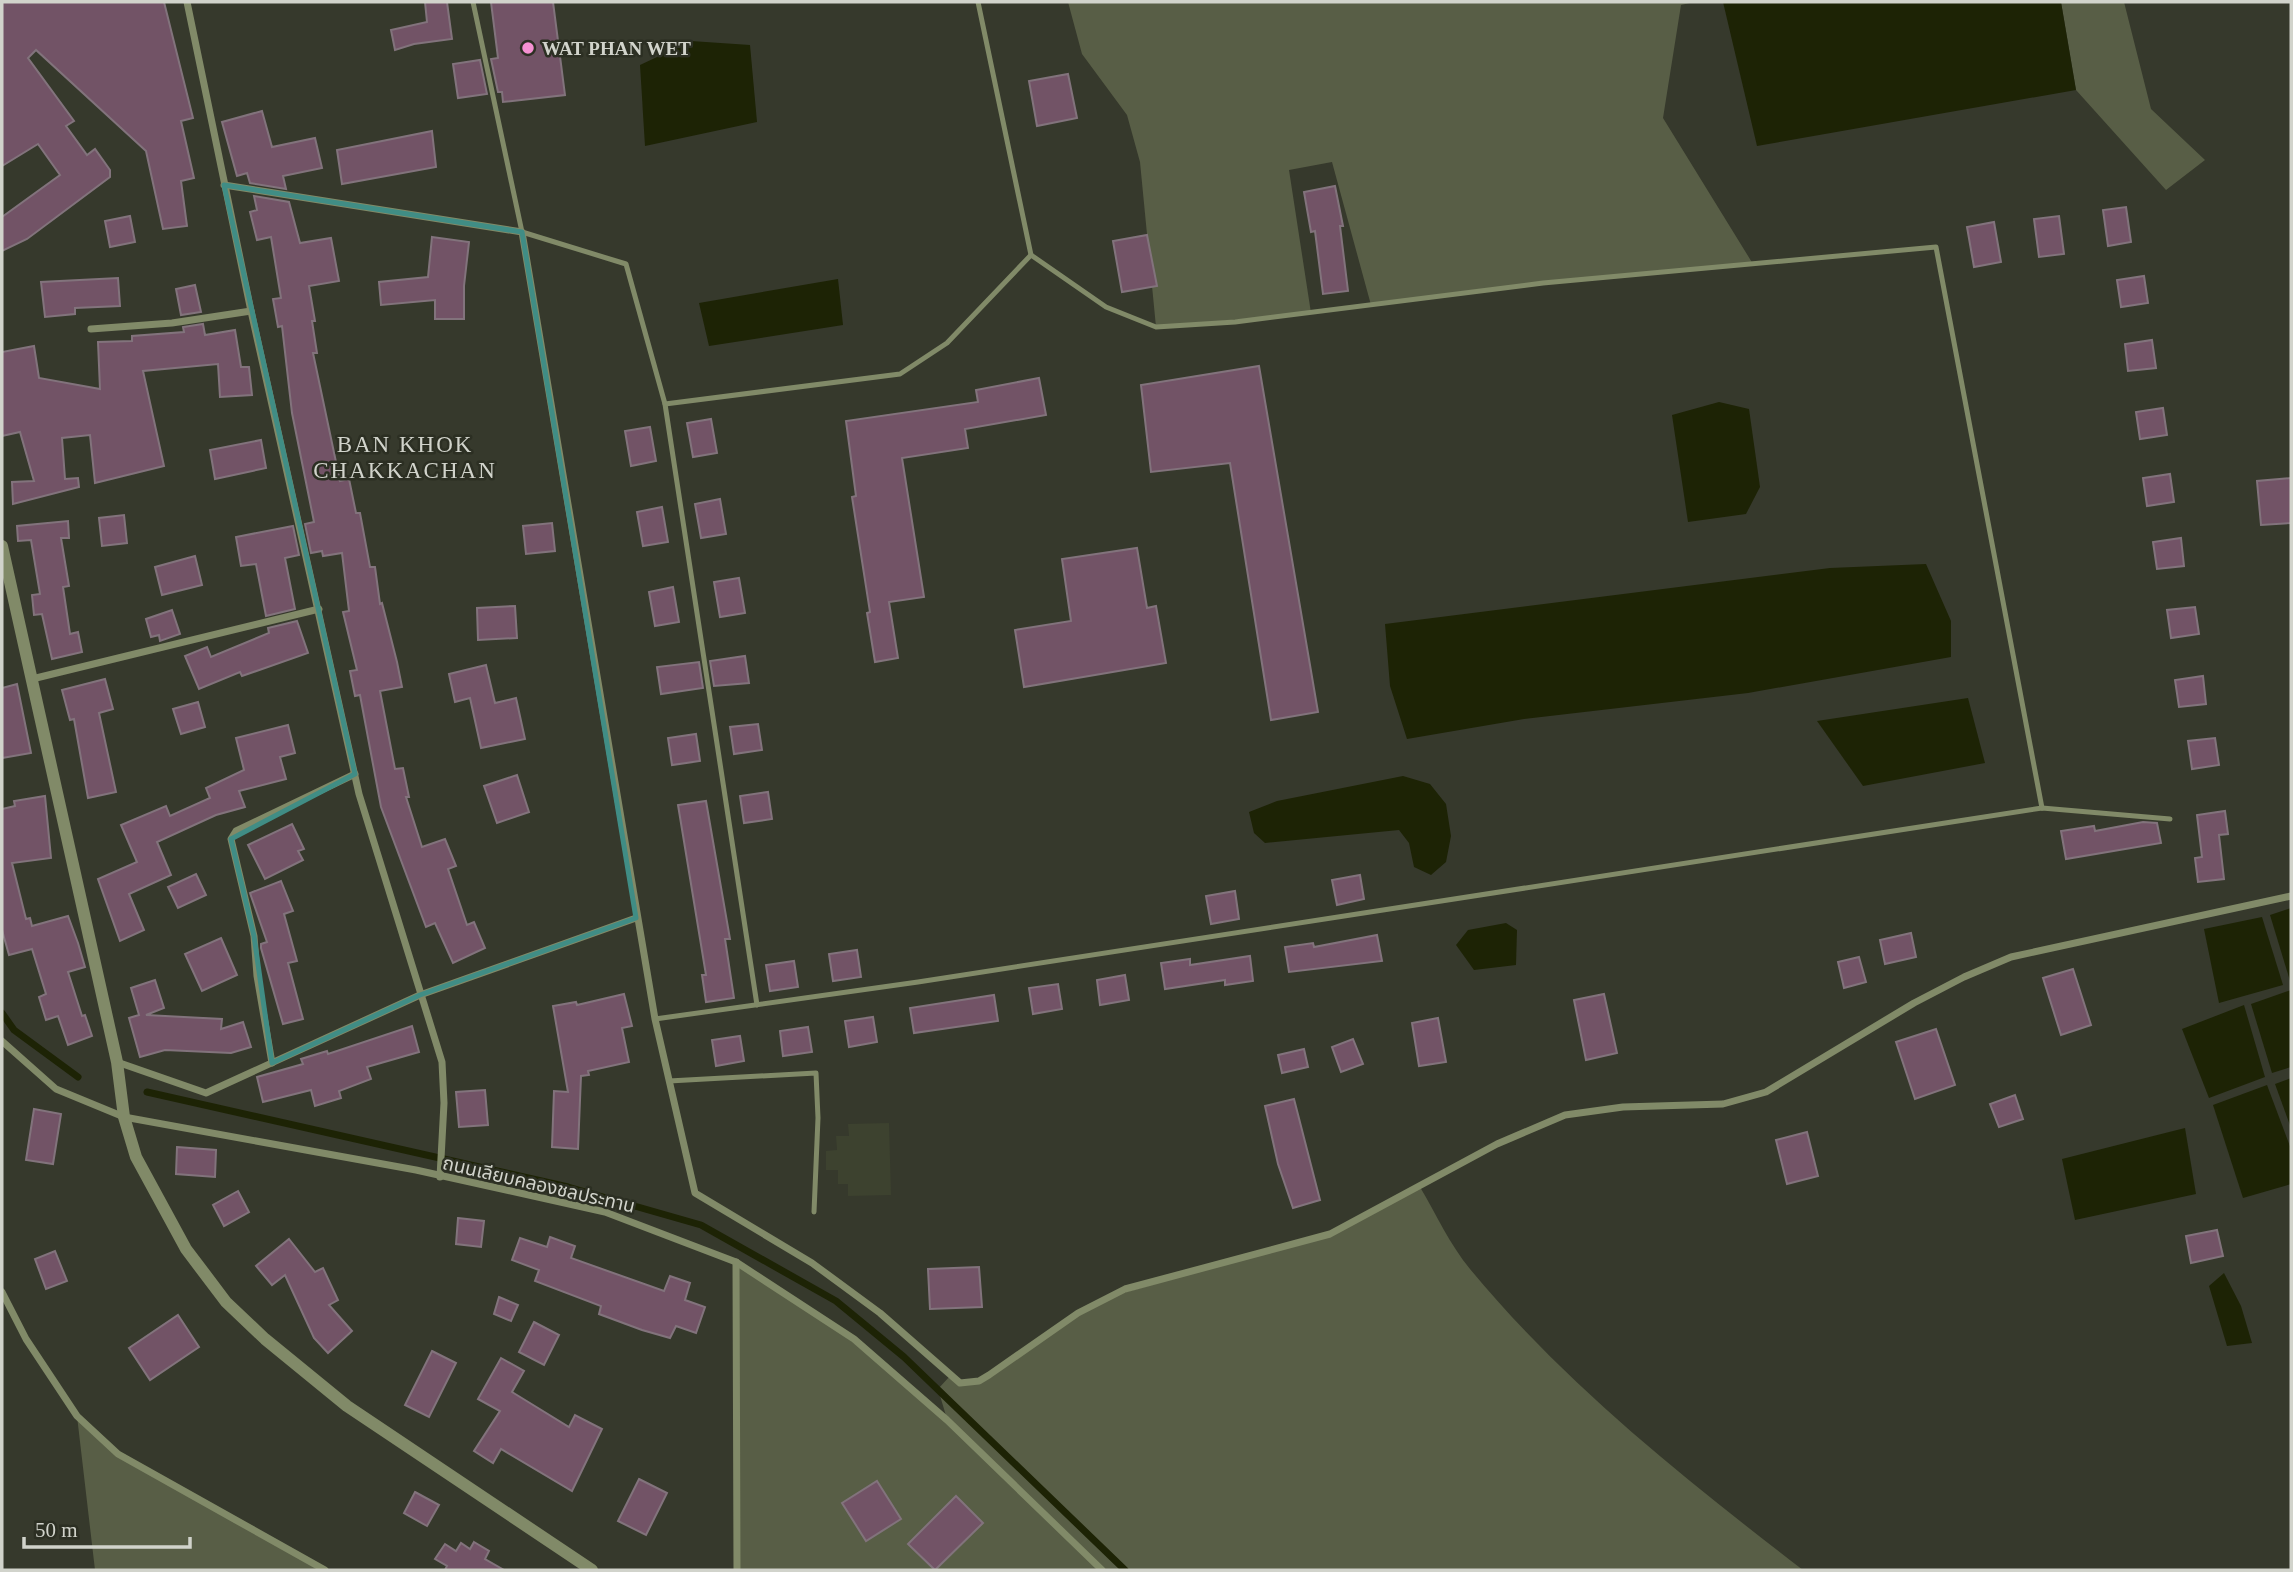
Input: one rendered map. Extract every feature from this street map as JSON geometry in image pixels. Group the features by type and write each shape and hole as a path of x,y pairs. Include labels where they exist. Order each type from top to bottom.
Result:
{"street":[{"path":"187,2 251,311 355,774 442,1062 440,1173"},
{"path":"224,185 522,232 654,1019 695,1193 812,1263 880,1313 950,1376 969,1383 989,1375 1102,1299 1125,1289 1331,1234 1542,1123 1588,1111 1740,1101 1790,1079 1934,993 2011,957 2291,896"},
{"path":"91,330 172,323 251,311"},
{"path":"2,546 117,1062 124,1117 148,1184 204,1276 244,1321 348,1406 592,1570"},
{"path":"32,679 319,609"},
{"path":"272,1063 257,976 254,936 231,839 236,831 355,774"},
{"path":"117,1062 206,1093 420,995 636,918"},
{"name":"ถนนเลียบคลองชลประทาน","path":"2,1041 56,1089 124,1117 440,1173 606,1212 736,1262 854,1339 947,1420 1102,1570"},
{"path":"736,1262 737,1570"},
{"path":"2,1292 26,1339 77,1416 118,1454 325,1570"}],"lane":[{"path":"473,2 522,232 626,264 665,404 757,1005"},
{"path":"978,2 1031,256 1106,307 1156,327 1235,322 1543,283 1936,247 2042,808"},
{"path":"665,404 900,374 947,343 1031,256"},
{"path":"654,1019 2042,808 2170,819"},
{"path":"669,1081 816,1073 818,1118 814,1212"}],"highlighted area":[{"path":"224,185 522,232 636,918 420,995 272,1063 254,936 231,839 355,774"}],"shaded area":[{"path":"1068,2 1694,2 1681,5 1663,118 1753,264 1543,283 1371,305 1332,162 1289,170 1311,313 1156,327 1140,162 1127,115 1082,54"},
{"path":"1723,2 2061,2 2076,90 1757,146"},
{"path":"2061,2 2124,2 2151,109 2205,160 2166,190 2076,90"},
{"path":"691,41 750,45 757,122 645,146 640,65"},
{"path":"838,279 843,325 709,346 699,303"},
{"path":"1719,402 1749,409 1760,487 1746,514 1688,522 1672,415"},
{"path":"1926,564 1951,621 1951,657 1748,693 1524,719 1407,739 1390,686 1385,624 1830,568"},
{"path":"1968,698 1985,763 1863,786 1817,721"},
{"path":"1403,776 1430,784 1446,804 1451,836 1446,862 1431,875 1414,867 1409,843 1399,830 1265,843 1254,833 1249,812 1277,801"},
{"path":"2291,908 2291,984 2270,915"},
{"path":"2262,917 2283,985 2219,1003 2204,929"},
{"path":"1506,923 1517,930 1516,965 1474,970 1456,945 1468,930"},
{"path":"2291,990 2291,1067 2272,1073 2251,1004"},
{"path":"2244,1005 2265,1077 2209,1098 2182,1029"},
{"path":"2291,1078 2291,1128 2275,1084"},
{"path":"2267,1085 2291,1149 2291,1184 2243,1198 2213,1105"},
{"path":"889,1123 891,1195 848,1196 848,1184 838,1184 838,1170 826,1170 826,1151 837,1150 836,1136 849,1136 848,1124"},
{"path":"2185,1128 2196,1194 2075,1220 2062,1159"},
{"path":"1420,1187 1463,1260 1546,1352 1671,1466 1803,1570 737,1570 736,1262 812,1309 947,1419 938,1389 950,1376 960,1383 979,1381 1102,1299 1330,1234"},
{"path":"2224,1273 2241,1306 2252,1343 2227,1346 2209,1286"},
{"path":"77,1416 118,1454 321,1570 95,1570"}],"building":[{"path":"2,2 164,2 193,118 181,121 194,178 181,181 187,226 163,229 146,151 36,50 28,58 74,121 66,126 87,155 95,149 110,170 110,177 27,239 2,251 2,217 60,175 38,144 2,166"},
{"path":"425,2 447,2 452,39 414,44 395,50 391,30 427,22"},
{"name":"WAT PHAN WET","path":"491,2 553,2 565,95 503,102 502,92 498,92 491,59 498,58"},
{"path":"480,60 487,94 458,98 453,64"},
{"path":"1068,74 1077,118 1037,126 1029,81"},
{"path":"262,111 272,147 315,138 322,168 283,176 286,189 250,183 247,173 237,176 222,122"},
{"path":"432,131 436,167 342,184 337,150"},
{"path":"1335,186 1343,226 1340,226 1348,291 1323,294 1315,231 1311,232 1304,192"},
{"path":"254,196 289,202 300,243 331,238 339,281 309,286 317,353 313,353 340,481 349,479 356,513 360,513 370,567 375,567 380,604 382,603 402,687 380,691 395,769 403,768 409,797 406,797 422,847 445,839 456,866 448,869 467,925 474,922 485,948 453,963 435,923 426,927 381,807 360,695 355,696 350,671 357,670 343,612 349,611 342,553 323,556 322,551 311,553 305,524 314,522 292,413 282,326 278,327 273,299 281,298 271,237 257,240 250,212 257,210"},
{"path":"2126,207 2131,242 2108,246 2103,210"},
{"path":"130,216 135,242 110,247 105,221"},
{"path":"2059,216 2064,254 2039,257 2034,219"},
{"path":"1994,222 2001,262 1974,267 1967,227"},
{"path":"1147,235 1157,286 1122,292 1113,241"},
{"path":"432,237 469,242 464,286 464,319 435,319 435,300 381,305 379,282 428,277"},
{"path":"2144,276 2148,303 2121,307 2117,280"},
{"path":"118,278 120,306 75,308 75,314 45,317 41,282"},
{"path":"195,285 201,312 181,315 176,289"},
{"path":"203,324 205,335 235,330 241,367 249,367 252,395 220,397 218,364 143,371 164,466 95,483 90,435 62,438 65,479 78,478 79,487 13,504 12,482 34,481 20,432 2,436 2,352 34,346 39,378 100,389 98,342 132,341 132,336 184,332 183,327"},
{"path":"2152,340 2156,368 2128,371 2125,344"},
{"path":"1259,366 1318,712 1271,720 1230,463 1151,472 1141,385"},
{"path":"1039,378 1046,415 965,429 968,448 902,458 924,597 889,602 898,658 875,662 852,497 856,496 846,421 978,402 976,390"},
{"path":"2163,408 2167,435 2140,439 2136,412"},
{"path":"711,419 717,453 693,457 687,423"},
{"path":"650,427 656,461 631,466 625,431"},
{"path":"261,440 266,468 215,479 210,450"},
{"path":"2170,474 2174,502 2147,506 2143,478"},
{"path":"2291,478 2291,523 2261,525 2257,481"},
{"path":"720,499 726,534 701,538 695,504"},
{"path":"662,507 668,542 643,546 637,512"},
{"path":"124,515 127,543 102,546 99,518"},
{"path":"68,521 69,538 61,538 69,586 63,587 70,634 78,632 82,652 52,659 42,614 34,615 32,595 40,594 31,540 18,541 17,526"},
{"path":"552,523 555,551 526,554 523,526"},
{"path":"293,526 299,555 285,558 295,609 266,616 256,564 241,566 236,537"},
{"path":"2181,538 2184,566 2157,569 2153,542"},
{"path":"1137,548 1147,608 1156,606 1166,663 1024,687 1015,630 1071,621 1062,559"},
{"path":"195,556 202,585 162,595 155,567"},
{"path":"739,578 745,613 720,617 714,582"},
{"path":"673,587 679,622 655,626 649,592"},
{"path":"515,606 517,638 478,640 477,608"},
{"path":"2195,607 2199,634 2171,638 2167,610"},
{"path":"172,610 180,634 160,641 159,635 151,637 146,619"},
{"path":"297,621 308,653 242,676 240,672 199,689 185,656 207,647 211,657 269,633 268,628"},
{"path":"745,656 749,683 714,686 710,661"},
{"path":"699,662 703,688 661,694 657,667"},
{"path":"486,665 495,703 516,698 525,739 481,748 470,698 455,702 449,674"},
{"path":"2203,676 2206,704 2179,707 2175,680"},
{"path":"105,679 113,709 99,713 116,792 88,798 74,719 70,720 62,690"},
{"path":"17,684 31,753 2,758 2,688"},
{"path":"198,702 205,727 181,734 173,709"},
{"path":"758,724 762,750 734,754 730,727"},
{"path":"288,725 295,753 280,757 286,779 239,791 245,807 216,815 157,842 171,875 129,894 144,930 120,941 98,879 137,862 121,825 166,806 170,816 210,798 206,788 244,770 236,738"},
{"path":"696,734 700,761 672,765 668,738"},
{"path":"2215,738 2219,765 2192,769 2188,741"},
{"path":"517,775 529,812 497,823 484,786"},
{"path":"768,792 772,819 744,823 740,796"},
{"path":"45,796 51,858 12,863 26,919 30,918 32,926 68,916 78,943 85,967 68,972 82,1016 85,1015 92,1036 68,1045 58,1016 46,1020 39,997 46,994 32,949 9,955 2,930 2,809 15,806 14,801"},
{"path":"706,801 730,939 725,939 734,998 706,1002 702,975 706,975 678,805"},
{"path":"2225,811 2228,834 2219,835 2224,879 2198,882 2195,858 2202,857 2197,815"},
{"path":"2143,822 2157,823 2161,843 2066,859 2061,831 2094,826 2095,831"},
{"path":"292,824 304,849 298,851 303,860 265,879 248,845"},
{"path":"196,874 206,895 178,908 168,887"},
{"path":"1360,875 1364,899 1337,905 1332,880"},
{"path":"281,881 293,911 284,914 297,961 288,963 303,1019 283,1024 261,948 261,944 267,942 250,893"},
{"path":"1235,891 1239,919 1211,924 1206,896"},
{"path":"1911,933 1916,957 1885,964 1880,940"},
{"path":"1377,935 1382,961 1289,972 1285,947 1313,943 1314,947"},
{"path":"221,938 237,975 202,991 185,954"},
{"path":"857,950 861,977 833,981 829,954"},
{"path":"1250,956 1253,981 1225,985 1225,980 1165,989 1161,963 1190,959 1190,965"},
{"path":"1859,957 1866,982 1844,988 1838,962"},
{"path":"794,961 798,987 770,991 766,965"},
{"path":"2073,969 2091,1025 2061,1035 2043,978"},
{"path":"1125,975 1129,1000 1100,1005 1097,980"},
{"path":"155,980 164,1008 146,1015 222,1019 221,1029 243,1022 251,1047 231,1053 165,1050 140,1057 129,1018 139,1015 131,988"},
{"path":"1058,984 1062,1009 1033,1014 1029,988"},
{"path":"624,994 632,1026 622,1028 629,1062 588,1071 589,1075 581,1076 578,1149 552,1147 554,1091 568,1092 553,1006 576,1002 577,1005"},
{"path":"1604,994 1617,1053 1586,1060 1574,1000"},
{"path":"994,995 998,1021 914,1033 910,1008"},
{"path":"873,1017 877,1042 849,1047 845,1021"},
{"path":"1438,1018 1446,1062 1419,1066 1412,1023"},
{"path":"412,1026 419,1052 367,1067 371,1079 339,1091 341,1098 315,1106 311,1090 263,1102 257,1077 303,1064 301,1059 327,1051 328,1054"},
{"path":"808,1027 812,1052 783,1056 780,1031"},
{"path":"1936,1029 1955,1085 1915,1099 1896,1042"},
{"path":"740,1036 744,1061 716,1066 712,1040"},
{"path":"1353,1039 1363,1064 1341,1072 1332,1047"},
{"path":"1304,1049 1308,1067 1282,1073 1278,1055"},
{"path":"485,1090 488,1125 459,1127 456,1092"},
{"path":"2015,1095 2023,1119 1999,1127 1990,1104"},
{"path":"1294,1099 1320,1200 1293,1208 1278,1164 1265,1106"},
{"path":"34,1109 61,1114 53,1164 26,1160"},
{"path":"1807,1132 1818,1176 1787,1184 1776,1140"},
{"path":"177,1147 216,1150 215,1177 176,1174"},
{"path":"238,1191 249,1212 224,1226 213,1205"},
{"path":"458,1218 484,1221 481,1247 456,1244"},
{"path":"2217,1230 2223,1256 2191,1263 2186,1236"},
{"path":"550,1237 575,1246 571,1258 664,1291 670,1276 690,1283 685,1300 705,1307 696,1333 676,1326 670,1338 642,1330 599,1314 601,1306 535,1281 539,1270 512,1260 520,1238 547,1247"},
{"path":"289,1239 315,1272 323,1268 338,1300 329,1305 352,1331 328,1353 314,1338 285,1275 272,1285 256,1266"},
{"path":"55,1251 67,1281 46,1289 35,1259"},
{"path":"979,1267 982,1307 930,1309 928,1269"},
{"path":"499,1297 518,1305 511,1321 494,1314"},
{"path":"178,1315 199,1347 150,1380 129,1348"},
{"path":"534,1322 559,1335 544,1365 519,1352"},
{"path":"432,1351 456,1363 429,1417 405,1405"},
{"path":"501,1358 524,1371 512,1392 569,1427 575,1415 602,1429 572,1491 501,1449 493,1463 474,1451 500,1411 478,1399"},
{"path":"639,1479 667,1493 646,1535 618,1521"},
{"path":"877,1481 901,1519 866,1541 842,1503"},
{"path":"415,1492 439,1505 427,1526 404,1513"},
{"path":"956,1496 983,1523 935,1570 908,1544"},
{"path":"474,1542 489,1551 485,1559 504,1570 445,1570 447,1566 435,1559 445,1544 456,1551 461,1543 470,1549"}],"waterway":[{"path":"2,1013 14,1030 78,1077"},
{"path":"147,1092 568,1187 701,1225 836,1301 904,1357 1125,1570"}],"place":[{"name":"WAT PHAN WET","path":"528,48"}],"district":[{"name":"BAN KHOK CHAKKACHAN","path":"405,457"}]}
